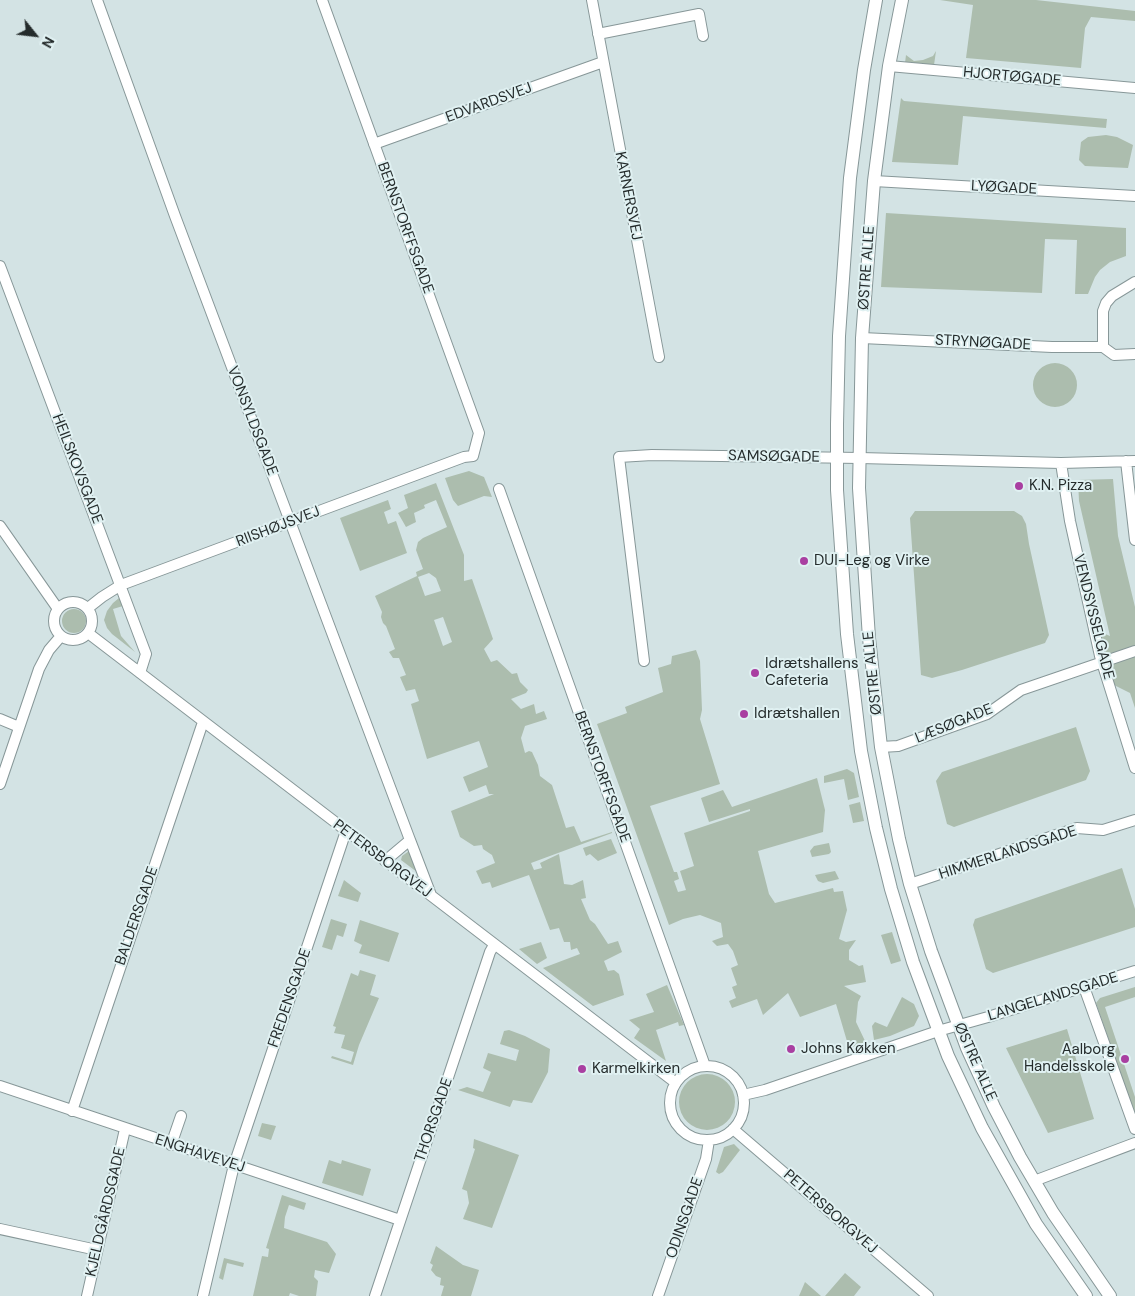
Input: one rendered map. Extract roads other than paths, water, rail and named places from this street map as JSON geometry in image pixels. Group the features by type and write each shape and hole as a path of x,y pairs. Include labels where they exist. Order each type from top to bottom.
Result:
{"street":[{"name":"VONSYLDSGADE","path":"97,0 175,216 431,896"},
{"name":"BERNSTORFFSGADE","path":"322,0 479,434 473,456"},
{"name":"KARNERSVEJ","path":"592,0 659,357"},
{"name":"ØSTRE ALLE","path":"876,0 858,112 849,198 839,336 837,490 847,634 861,751 876,828 891,890 913,962 948,1056 974,1112 1036,1224 1086,1296"},
{"path":"897,0 897,26"},
{"name":"ØSTRE ALLE","path":"902,0 889,66 874,181 862,338 859,488 874,693 881,747 910,884 931,951 958,1025 994,1107 1034,1181 1053,1213 1110,1296"},
{"path":"598,34 698,14 703,36"},
{"name":"EDVARDSVEJ","path":"374,144 603,62"},
{"name":"HJORTØGADE","path":"889,66 1135,88"},
{"name":"LYØGADE","path":"874,181 1135,196"},
{"name":"HEILSKOVSGADE","path":"0,266 146,654 140,673"},
{"path":"1135,282 1112,296 1106,303 1103,312 1103,347 1114,355 1135,354"},
{"name":"STRYNØGADE","path":"862,338 1052,347 1103,347"},
{"name":"RIISHØJSVEJ","path":"88,608 121,585 464,457 473,456"},
{"name":"SAMSØGADE","path":"644,661 619,456 860,458 1061,463 1130,461"},
{"path":"1130,461 1135,540"},
{"name":"VENDSYSSELGADE","path":"1061,463 1070,521 1102,662 1135,768"},
{"name":"BERNSTORFFSGADE","path":"499,489 705,1066"},
{"path":"0,526 58,609"},
{"path":"69,602 76,602 88,608 91,612 92,623 88,633 78,640 61,636 54,626 58,609 69,602"},
{"name":"PETERSBORGVEJ","path":"88,633 676,1083"},
{"path":"0,784 38,669 49,650 61,636"},
{"name":"LÆSØGADE","path":"881,747 898,746 987,714 1021,690 1135,651"},
{"path":"0,719 19,727"},
{"name":"BALDERSGADE","path":"72,1111 203,722"},
{"name":"HIMMERLANDSGADE","path":"910,884 1077,828 1103,830 1135,820"},
{"name":"FREDENSGADE","path":"203,1296 234,1165 346,832"},
{"path":"386,862 410,840"},
{"name":"THORSGADE","path":"375,1296 490,952 494,945"},
{"name":"LANGELANDSGADE","path":"743,1095 765,1090 938,1031 1135,971"},
{"path":"1084,987 1135,1129"},
{"path":"705,1066 716,1066 734,1076 740,1085 744,1107 740,1119 733,1129 717,1138 709,1140 698,1139 681,1129 671,1112 670,1102 676,1083 688,1071 705,1066"},
{"name":"ENGHAVEVEJ","path":"0,1086 400,1220"},
{"path":"171,1144 181,1116"},
{"name":"KJELDGÅRDSGADE","path":"87,1296 126,1129"},
{"name":"PETERSBORGVEJ","path":"733,1129 928,1296"},
{"name":"ODINSGADE","path":"658,1296 706,1159 709,1140"},
{"path":"1034,1181 1135,1143"},
{"path":"0,1229 97,1250"}],"place":[{"name":"K.N. Pizza","path":"1019,486"},
{"name":"DUI-Leg og Virke","path":"804,561"},
{"name":"Idrætshallens Cafeteria","path":"755,673"},
{"name":"Idrætshallen","path":"744,714"},
{"name":"Johns Køkken","path":"791,1049"},
{"name":"Aalborg Handelsskole","path":"1125,1059"},
{"name":"Karmelkirken","path":"582,1069"}]}
